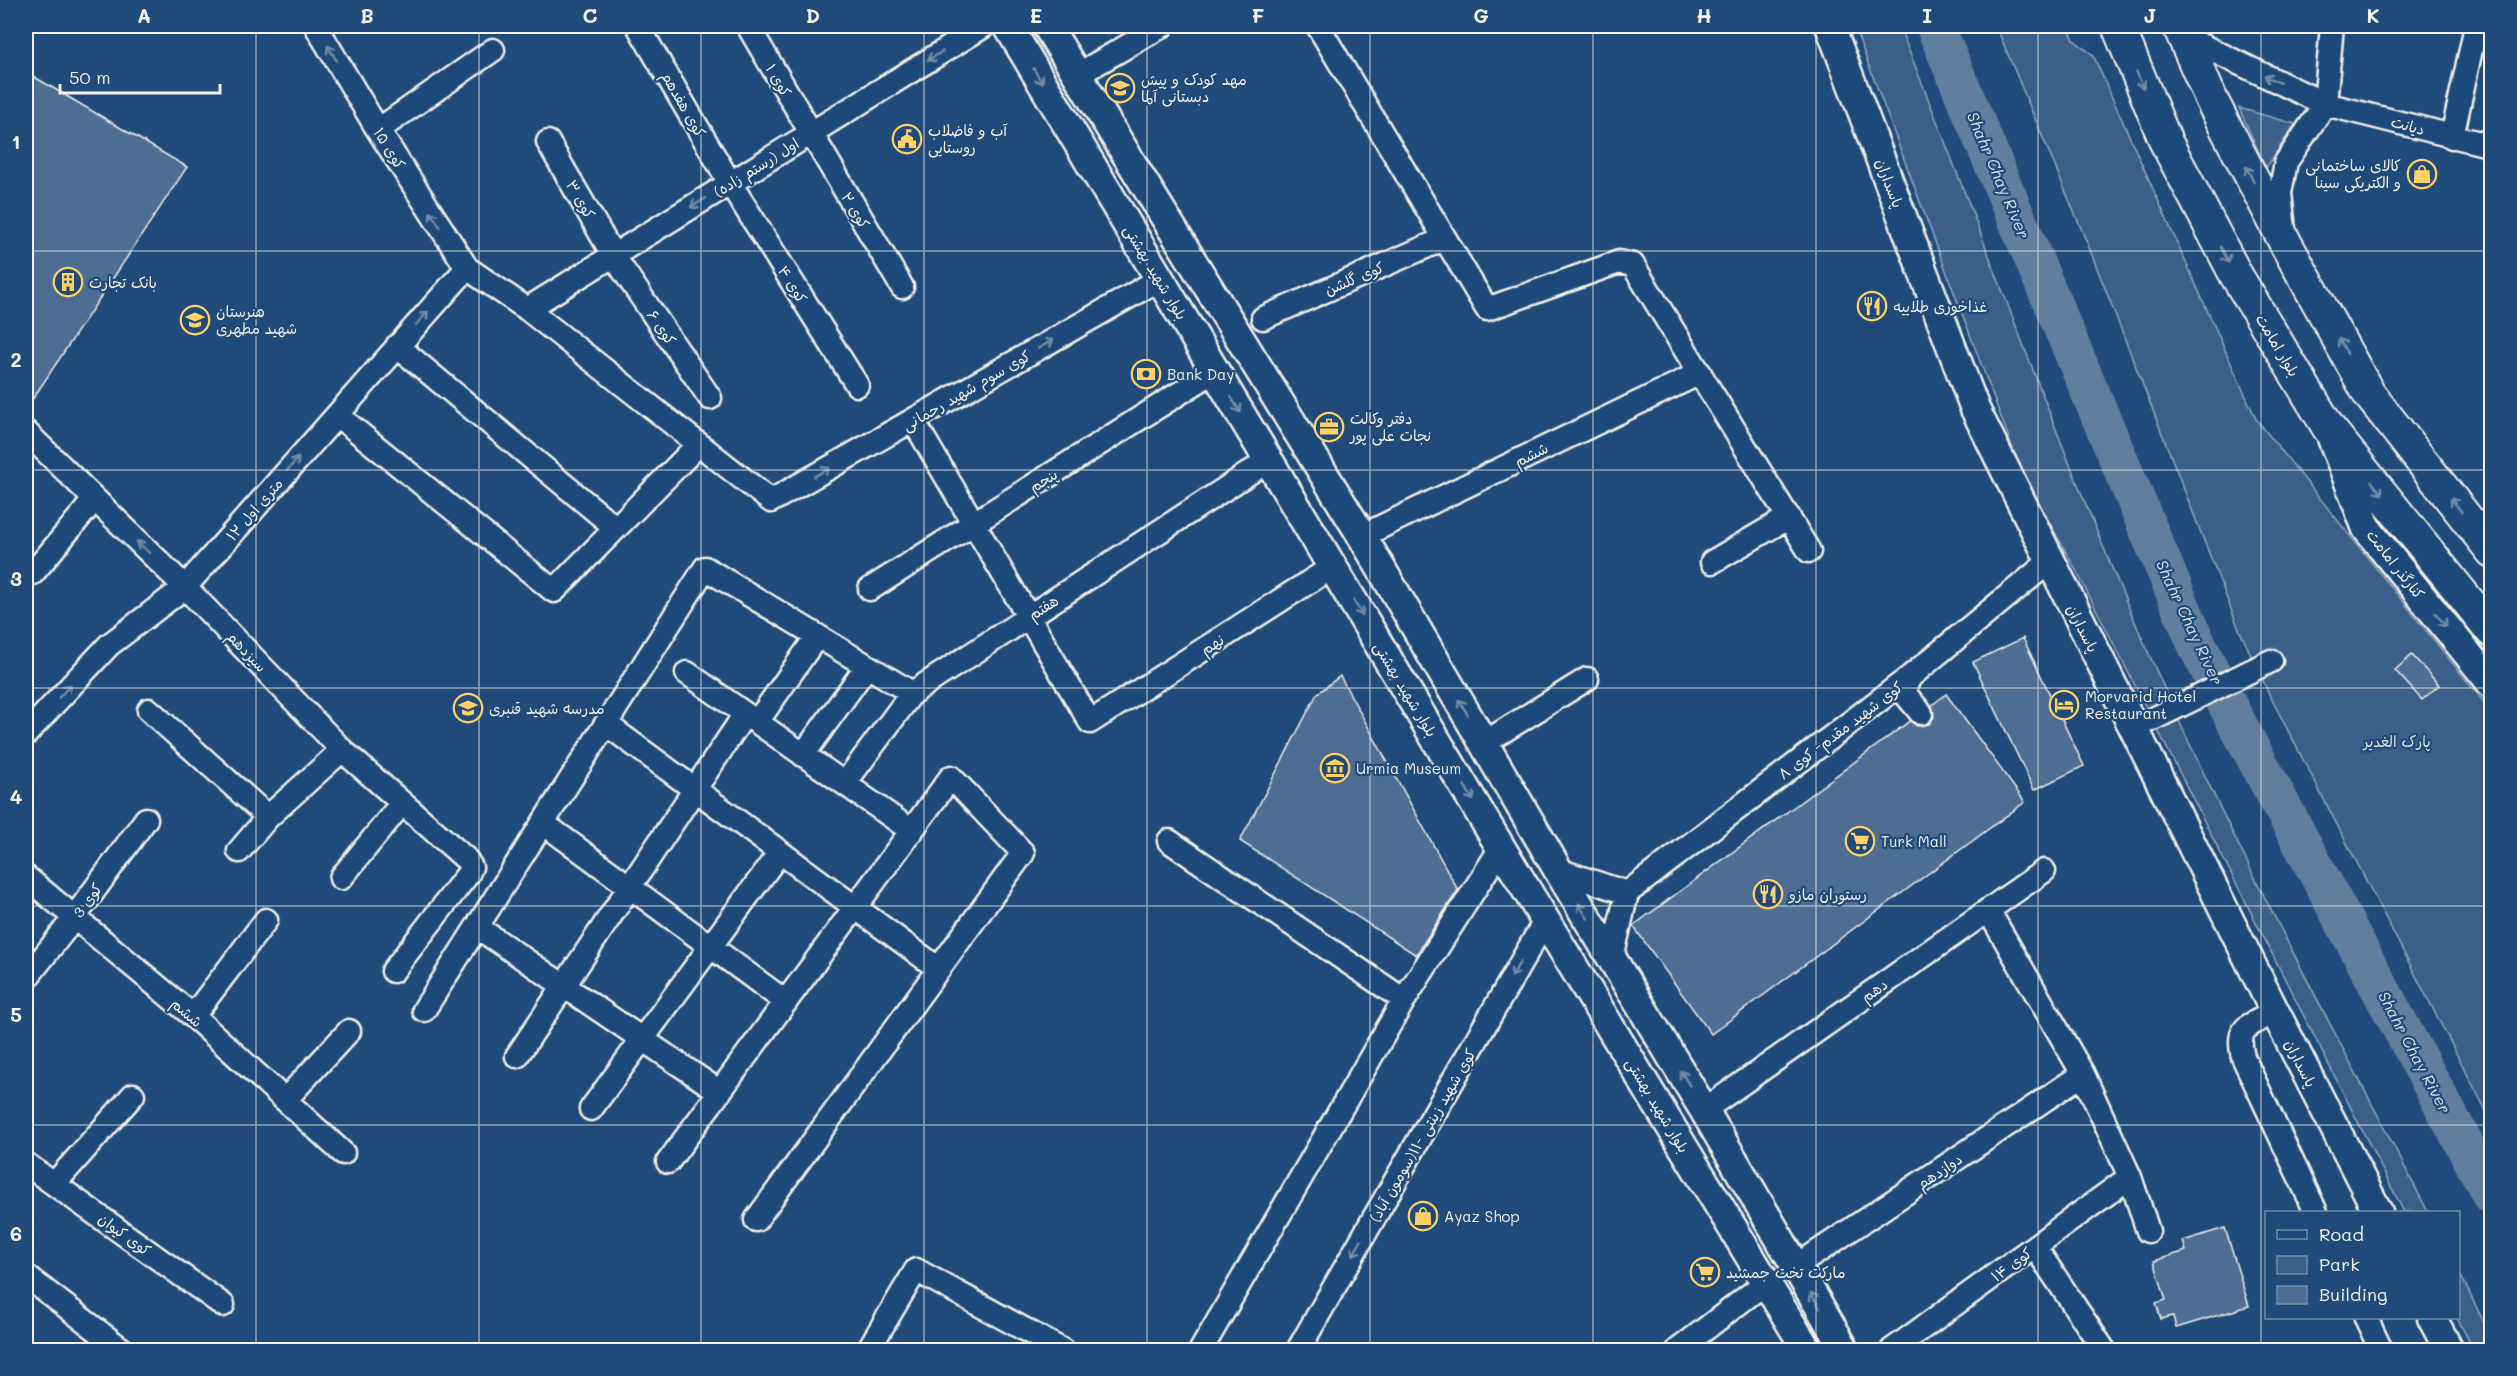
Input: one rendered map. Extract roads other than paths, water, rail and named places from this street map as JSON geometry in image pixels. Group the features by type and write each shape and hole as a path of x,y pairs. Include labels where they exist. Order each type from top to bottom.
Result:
{"highway":[{"name":"بلوار امامت","path":"2118,26 2166,142 2236,275 2328,427 2492,630"},
{"path":"2181,31 2212,101 2286,244 2369,394 2492,551"}],"main road":[{"name":"بلوار شهید بهشتی","path":"1008,26 1807,1350"},
{"path":"1047,26 1362,536 1558,870 1704,1110 1845,1350"},
{"name":"پاسداران","path":"1830,26 1975,409 2275,1012 2377,1211"},
{"name":"کنارگذر امامت","path":"2328,427 2367,529 2492,684"},
{"path":"2433,1319 2450,1350"}],"street":[{"name":"کوی ۱۵","path":"316,26 378,130 467,268"},
{"name":"کوی هفدهم","path":"638,26 730,183"},
{"name":"کوی ۱","path":"747,26 810,134"},
{"name":"اول (رستم زاده)","path":"527,309 984,26"},
{"path":"1077,75 1162,26"},
{"path":"1318,26 1487,309 1619,262 1633,265 1809,550"},
{"path":"2286,244 2280,193 2286,162 2325,104 2332,26"},
{"path":"2452,137 2476,26"},
{"name":"دیانت","path":"2181,31 2325,104 2492,146"},
{"path":"378,130 493,50"},
{"name":"کوی ۲","path":"810,134 902,287"},
{"name":"کوی ۳","path":"548,142 614,255"},
{"name":"کوی ۴","path":"730,183 857,385"},
{"name":"کوی گلشن","path":"1263,318 1444,239"},
{"name":"کوی ۶","path":"614,255 710,398"},
{"path":"337,415 554,591 699,444 527,309 467,268"},
{"name":"۱۲ متری اول","path":"26,734 109,645 185,587 467,268"},
{"name":"کوی سوم شهید رحمانی","path":"699,444 771,501 1160,279"},
{"path":"397,346 616,528"},
{"name":"پنجم","path":"870,589 1216,370"},
{"name":"ششم","path":"1362,536 1700,373"},
{"path":"913,420 1028,617"},
{"name":"سیزدهم","path":"26,432 185,587 342,750 466,859 471,867 468,874 393,971"},
{"name":"هفتم","path":"845,783 912,693 1269,460"},
{"path":"33,573 94,500"},
{"path":"1712,562 1788,517"},
{"name":"کوی شهید مقدم- کوی ۸","path":"1627,892 1911,676 2050,561"},
{"name":"نهم","path":"1028,617 1090,722 1334,567"},
{"path":"424,1010 705,568 912,693"},
{"path":"516,1056 695,790 818,636"},
{"path":"2151,720 2271,661"},
{"path":"803,755 867,666"},
{"path":"687,673 912,831"},
{"path":"1911,676 1905,686 1906,695 1921,713"},
{"path":"1484,742 1587,679"},
{"path":"149,710 268,817"},
{"path":"606,724 939,969"},
{"path":"239,851 268,817 342,750"},
{"path":"668,1162 951,777 1023,853 756,1220"},
{"path":"341,878 402,803"},
{"name":"کوی 3","path":"26,979 146,819"},
{"path":"543,823 786,1002"},
{"path":"1169,841 1404,1000"},
{"path":"1201,1350 1404,1000 1502,848"},
{"path":"591,1109 780,852"},
{"path":"1558,870 1627,892 1612,958"},
{"name":"دهم","path":"1704,1110 2044,871"},
{"name":"ششم","path":"26,878 193,1016 343,1153"},
{"path":"1988,910 2083,1074 2130,1177 2148,1231"},
{"name":"کوی شهید زینتی -۱۱(سومون آباد)","path":"1298,1350 1546,919"},
{"path":"193,1016 266,920"},
{"path":"477,927 720,1092"},
{"path":"2275,1012 2242,1031 2238,1040 2243,1057 2316,1211"},
{"path":"285,1100 349,1031"},
{"name":"دوازدهم","path":"1795,1267 2083,1074"},
{"path":"55,1183 133,1095"},
{"name":"کوی کیوان","path":"26,1164 223,1305"},
{"name":"کوی ۱۴","path":"1892,1350 2130,1177"},
{"path":"2035,1247 2104,1350"},
{"path":"868,1350 916,1270 1062,1350"},
{"path":"26,1276 123,1350"},
{"path":"1678,1350 1765,1283"},
{"path":"2367,1319 2381,1350"}],"waterway":[{"name":"Shahr Chay River","path":"1935,26 2198,647 2492,1196"}],"place":[{"name":"مهد کودک و پیش دبستانی آلما","path":"1120,88"},
{"name":"آب و فاضلاب روستایی","path":"907,139"},
{"name":"کالای ساختمانی و الکتریکی سینا","path":"2422,174"},
{"name":"بانک تجارت","path":"68,282"},
{"name":"غذاخوری طلاییه","path":"1872,306"},
{"name":"هنرستان شهید مطهری","path":"195,320"},
{"name":"Bank Day","path":"1146,374"},
{"name":"دفتر وکالت نجات علی پور","path":"1329,427"},
{"name":"Morvarid Hotel Restaurant","path":"2064,705"},
{"name":"مدرسه شهید قنبری","path":"468,708"},
{"name":"Urmia Museum","path":"1335,768"},
{"name":"Turk Mall","path":"1860,841"},
{"name":"رستوران مازو","path":"1768,894"},
{"name":"Ayaz Shop","path":"1423,1216"},
{"name":"مارکت تخت جمشید","path":"1705,1272"}],"park label":[{"name":"پارک الغدیر","path":"2397,741"}]}
